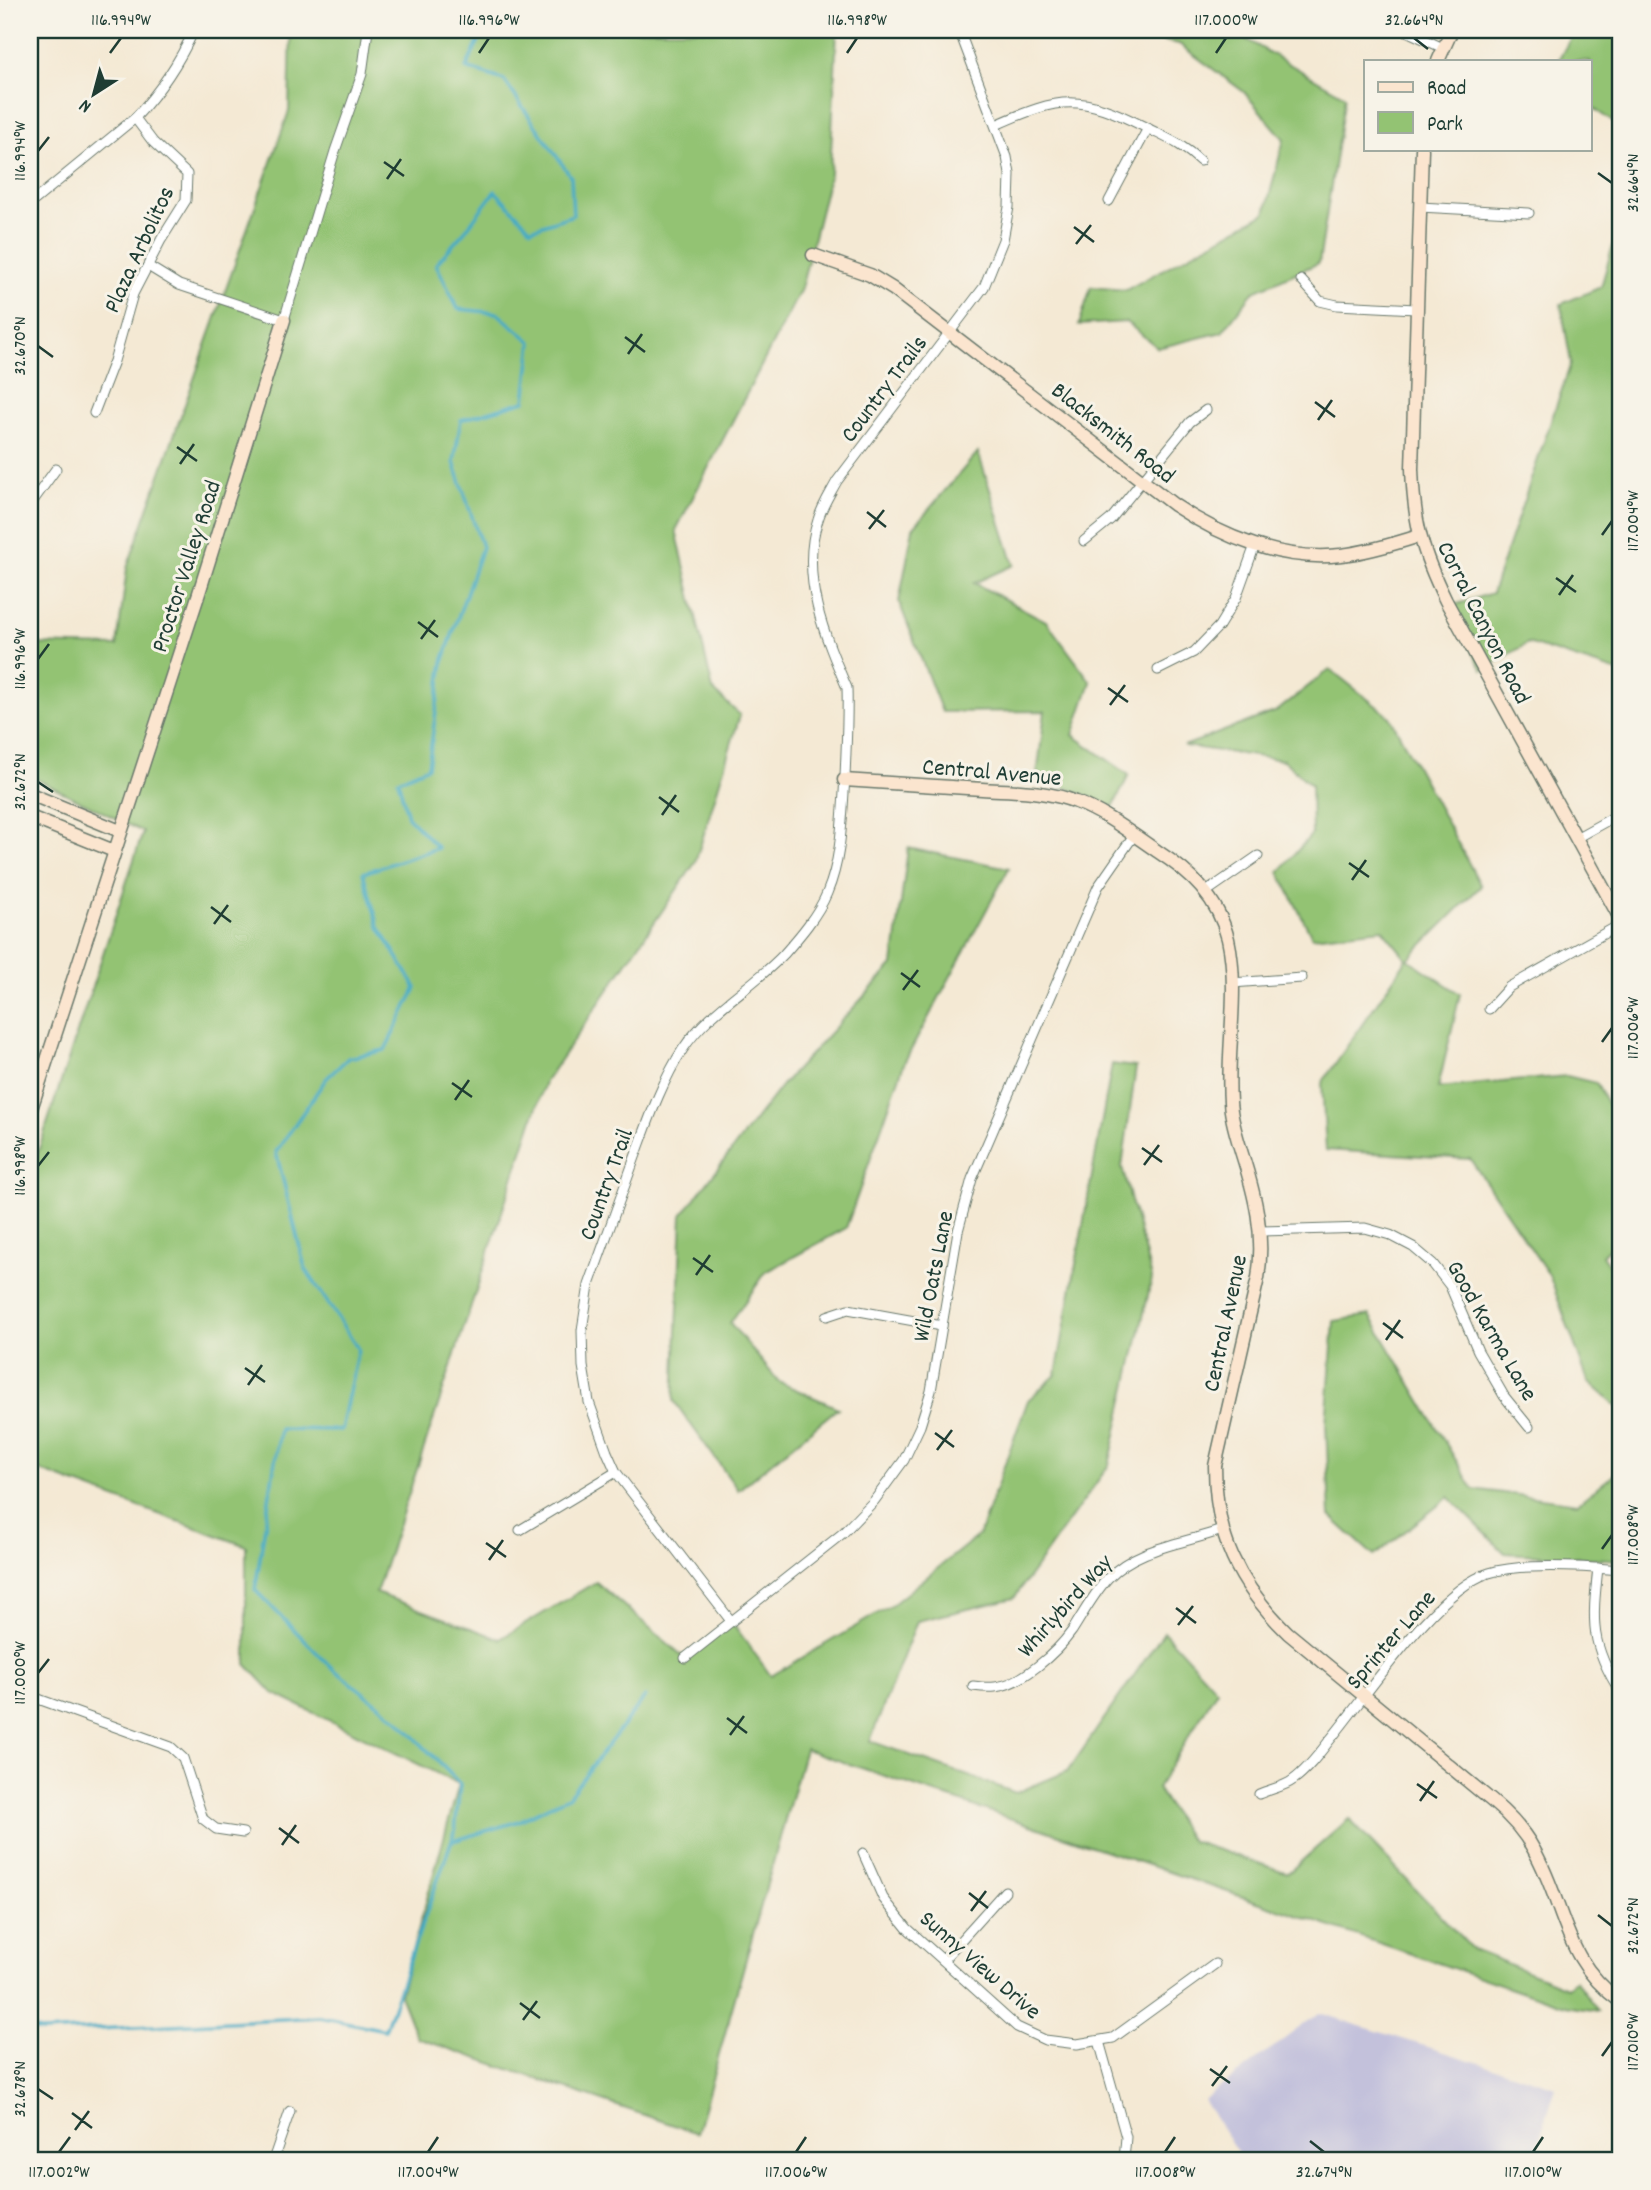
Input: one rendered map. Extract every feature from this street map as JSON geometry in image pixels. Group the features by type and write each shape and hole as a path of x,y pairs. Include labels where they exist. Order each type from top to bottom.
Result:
{"street":[{"path":"30,204 135,118 169,77 194,30"},
{"name":"Proctor Valley Road","path":"30,1112 199,593 335,150 362,74 368,30"},
{"name":"Country Trails","path":"845,780 847,688 822,629 812,566 815,531 821,511 837,481 984,287 998,257 1009,208 1010,174 1007,158 959,30"},
{"path":"1404,30 1443,48"},
{"path":"1438,60 1452,30"},
{"path":"996,125 1038,107 1071,102 1098,105 1183,145 1200,161"},
{"name":"Plaza Arbolitos","path":"94,412 114,361 133,294 161,240 186,200 189,189 187,174 153,142 135,118"},
{"path":"1110,201 1147,128"},
{"name":"Corral Canyon Road","path":"1422,150 1412,469 1419,536 1430,568 1446,601 1621,922"},
{"path":"1420,207 1529,213"},
{"name":"Blacksmith Road","path":"813,255 870,275 893,289 1143,481 1201,523 1226,536 1255,545 1307,555 1340,555 1373,550 1419,536"},
{"path":"148,266 179,285 284,320"},
{"path":"1301,280 1320,301 1337,305 1416,309"},
{"path":"1084,541 1111,519 1190,422 1206,410"},
{"path":"30,505 56,469"},
{"path":"1158,670 1194,652 1219,626 1236,598 1255,545"},
{"name":"Central Avenue","path":"845,780 1056,796 1086,806 1134,835 1183,868 1206,892 1219,914 1227,937 1232,983 1228,1066 1230,1105 1256,1200 1261,1231 1258,1278 1215,1466 1215,1486 1222,1530 1242,1577 1261,1606 1288,1633 1497,1805 1518,1826 1534,1849 1577,1955 1592,1976 1621,2002"},
{"name":"Country Trail","path":"731,1621 616,1472 594,1420 585,1384 582,1339 589,1285 649,1119 669,1073 685,1046 706,1022 783,954 826,897 841,835 845,780"},
{"path":"30,794 120,831"},
{"path":"1576,838 1621,813"},
{"path":"30,817 114,851"},
{"name":"Wild Oats Lane","path":"685,1658 843,1533 867,1509 894,1475 913,1443 926,1409 958,1231 972,1179 1098,887 1134,835"},
{"path":"1206,892 1258,856"},
{"path":"1489,1009 1509,987 1621,922"},
{"path":"1232,983 1302,978"},
{"name":"Good Karma Lane","path":"1261,1231 1365,1228 1390,1235 1413,1247 1433,1264 1450,1286 1478,1351 1504,1396 1529,1427"},
{"path":"827,1316 848,1309 942,1326"},
{"path":"520,1531 616,1472"},
{"name":"Whirlybird Way","path":"973,1686 997,1688 1027,1674 1045,1661 1069,1635 1108,1578 1133,1559 1170,1544 1222,1530"},
{"name":"Sprinter Lane","path":"1259,1794 1293,1781 1442,1604 1487,1573 1554,1567 1621,1570"},
{"path":"1598,1568 1593,1617 1595,1632 1607,1671 1621,1693"},
{"path":"30,1696 171,1747 183,1758 202,1819 216,1829 243,1833"},
{"name":"Sunny View Drive","path":"863,1853 883,1898 907,1928 1017,2027 1045,2040 1066,2044 1113,2038 1215,1964"},
{"path":"943,1960 1005,1891"},
{"path":"1099,2041 1126,2137 1124,2160"},
{"path":"273,2160 290,2111"}],"shaded area":[{"path":"1319,2013 1556,2087 1533,2160 1236,2160 1238,2153 1203,2100"}],"green space":[{"path":"291,30 837,30 830,173 801,289 676,530 713,690 740,715 695,863 545,1082 376,1593 500,1639 596,1582 685,1658 731,1621 771,1676 892,1605 979,1535 1028,1400 1056,1375 1112,1064 1136,1067 1122,1167 1152,1278 1109,1465 1014,1598 917,1621 870,1741 1016,1793 1068,1771 1164,1632 1217,1690 1157,1788 1191,1841 1288,1873 1349,1819 1473,1950 1567,1987 1575,1980 1598,2011 1565,2006 805,1749 697,2133 417,2038 400,1995 459,1784 273,1693 246,1664 246,1546 30,1467 30,1176 143,832 30,776 30,644 117,646 127,568 289,111"},
{"path":"1114,30 1230,30 1345,96 1319,263 1254,291 1222,332 1158,348 1126,322 1079,325 1091,287 1126,290 1265,213 1284,139 1244,92 1179,44"},
{"path":"1575,30 1621,30 1621,150 1617,125 1592,107 1592,60 1559,60"},
{"path":"1621,217 1621,673 1528,643 1483,670 1448,607 1492,593 1571,363 1561,304 1601,287"},
{"path":"978,452 1014,565 974,583 1046,621 1091,682 1073,735 1129,775 1113,807 1037,776 1045,711 942,712 899,602 913,528"},
{"path":"1330,669 1390,717 1481,886 1408,959 1460,994 1438,1088 1567,1076 1596,1083 1621,1128 1621,1237 1602,1255 1621,1283 1621,1410 1588,1381 1549,1275 1470,1159 1326,1150 1322,1083 1407,959 1382,929 1312,937 1279,872 1312,834 1311,785 1283,760 1184,746 1277,711"},
{"path":"908,848 1009,868 905,1061 846,1228 766,1272 730,1323 779,1382 838,1408 738,1490 674,1401 682,1215 782,1085 893,965"},
{"path":"1370,1315 1473,1489 1578,1503 1621,1469 1621,1560 1505,1553 1449,1497 1374,1556 1330,1516 1326,1424 1334,1321"}],"waterway":[{"path":"30,2028 42,2032 320,2017 385,2030 455,1831 460,1784 398,1720 331,1667 255,1590 280,1429 341,1430 358,1349 305,1268 276,1152 326,1079 348,1058 385,1050 416,988 379,927 363,873 438,848 408,817 398,780 428,767 443,662 482,547 454,462 461,420 525,401 532,342 497,313 458,309 436,264 495,191 531,229 573,215 571,177 504,80 466,68 484,30"},
{"path":"453,1841 519,1821 568,1797 645,1697"}]}
